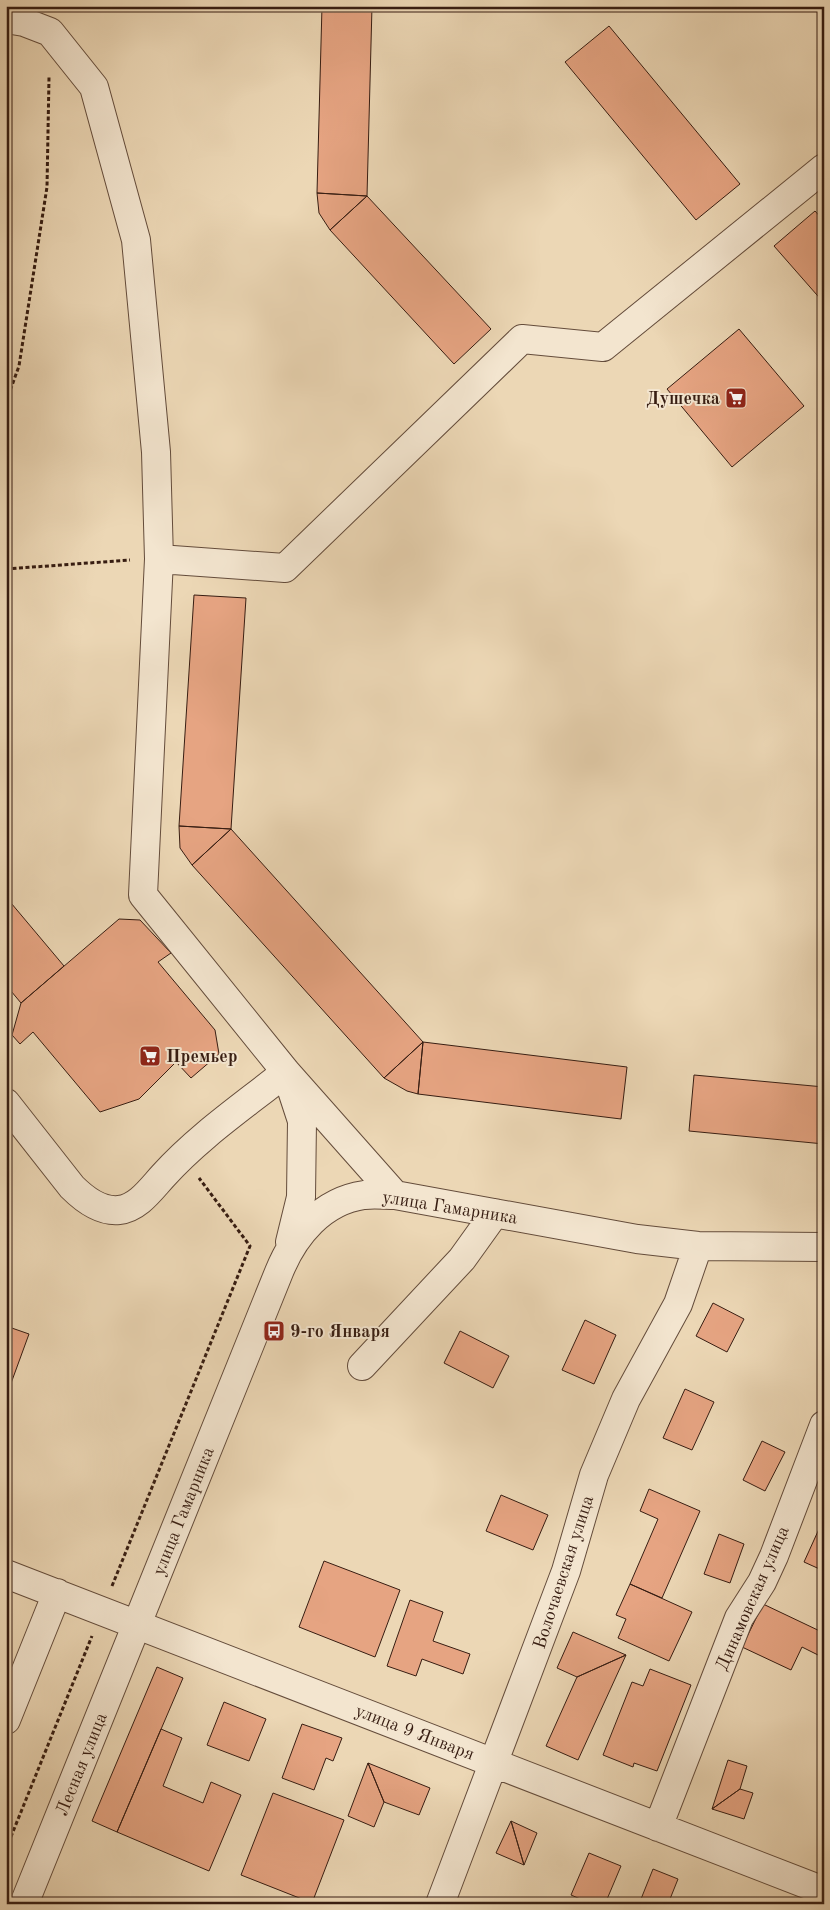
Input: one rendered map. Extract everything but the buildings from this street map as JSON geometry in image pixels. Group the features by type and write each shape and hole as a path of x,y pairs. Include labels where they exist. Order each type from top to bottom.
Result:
{"street":[{"path":"41,6 50,32 94,87 136,240 156,452 159,558 143,896 286,1072 395,1195"},
{"path":"6,19 24,22 50,32"},
{"path":"159,558 285,568 522,338 603,347 824,168"},
{"path":"6,1103 72,1187 84,1199 97,1206 118,1210 141,1200 182,1155 286,1072"},
{"path":"286,1072 302,1121 301,1196 287,1251"},
{"name":"улица Гамарника","path":"137,1624 287,1251 306,1225 333,1206 363,1196 395,1195 637,1240 698,1246 824,1247"},
{"path":"362,1366 462,1259 495,1213"},
{"name":"Волочаевская улица","path":"440,1904 495,1764 566,1571 594,1475 626,1399 678,1304 698,1246"},
{"name":"Динамовская улица","path":"658,1828 739,1618 762,1582 774,1556 824,1425"},
{"name":"улица 9 Января","path":"6,1574 824,1891"},
{"path":"6,1720 57,1593"},
{"name":"Лесная улица","path":"24,1904 137,1624"}],"path":[{"path":"6,402 19,366 47,187 50,32"},
{"path":"6,569 159,558"},
{"path":"6,1849 250,1246 182,1155"}],"place":[{"name":"Душечка","path":"736,398"},
{"name":"Премьер","path":"150,1056"},
{"name":"9-го Января","path":"274,1331"}]}
